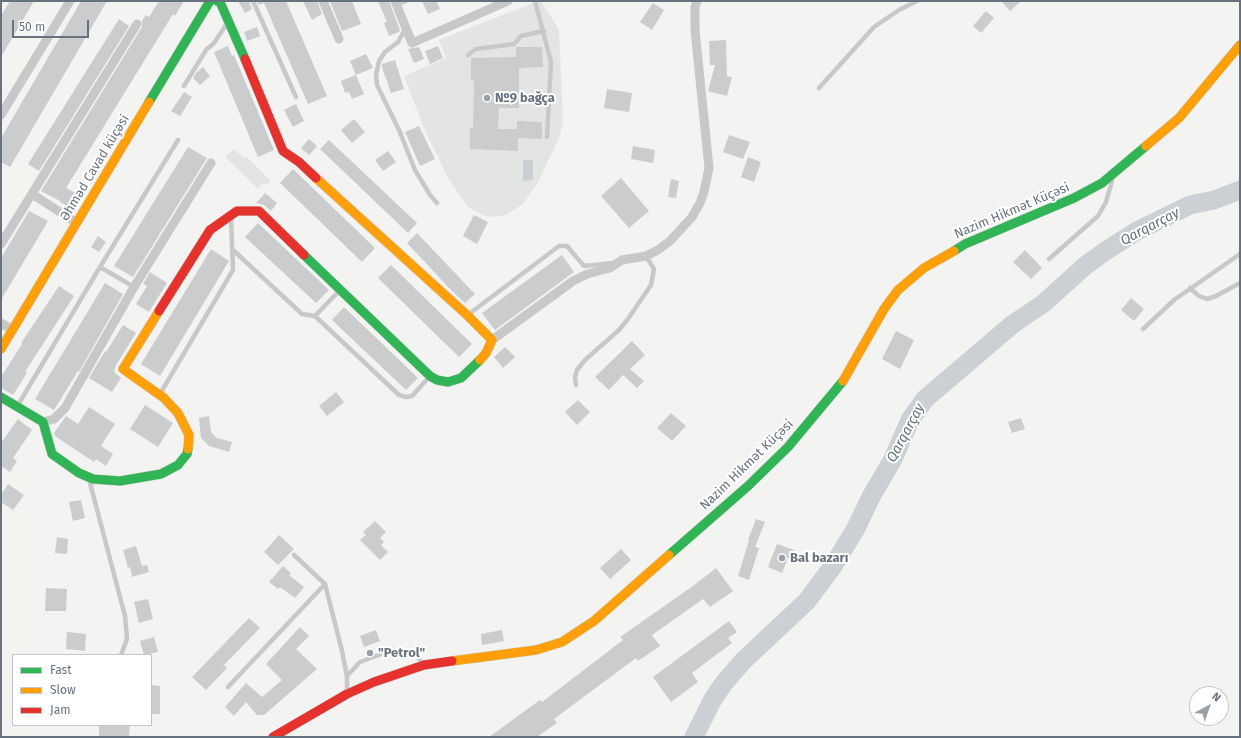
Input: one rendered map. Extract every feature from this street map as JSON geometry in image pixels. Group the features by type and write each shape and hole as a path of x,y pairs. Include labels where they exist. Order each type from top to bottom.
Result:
{"street":[{"path":"1,115 70,1"},
{"name":"Əhməd Cavad küçəsi","path":"1,349 210,1"},
{"path":"217,1 220,2 229,21 283,151 299,162 467,315 492,340"},
{"path":"323,1 339,39"},
{"path":"396,3 412,43 508,1"},
{"path":"1,397 43,422 52,454 79,474 89,478 120,481 161,474 178,465 187,454 189,435 178,413 159,395 123,369 210,230 237,211 259,211 430,376 437,380 448,382 461,378 482,360 492,340 586,270 610,268 622,260 646,256 658,250 670,241 692,217 700,203 707,181 709,168 695,30 695,7 697,1"},
{"path":"1,244 137,24"},
{"name":"Nazim Hikmət Küçəsi","path":"273,737 347,694 374,682 424,665 536,650 562,642 594,621 748,486 788,447 844,379 884,309 898,290 910,279 924,268 965,244 1074,198 1114,174 1179,118 1240,46"},
{"path":"43,422 54,419 65,408 134,287 211,163"},
{"path":"32,194 77,223"},
{"path":"1,323 13,330"}],"lane":[{"path":"253,1 296,97"},
{"path":"396,3 406,1"},
{"path":"535,1 551,62 547,137"},
{"path":"819,88 874,27 899,10 917,1"},
{"path":"184,86 206,50 214,42 229,21"},
{"path":"406,28 398,42 385,52 379,61 376,75 377,85 399,130 415,170 430,195 437,203"},
{"path":"468,55 476,49 514,44 521,36 544,31"},
{"path":"17,406 178,140"},
{"path":"1048,259 1098,216 1106,202 1114,174"},
{"path":"159,395 233,270 231,215"},
{"path":"467,315 559,246 567,246 586,270"},
{"path":"233,250 302,314 315,316 399,395 406,397 412,396 430,376"},
{"path":"1143,329 1174,300 1240,254"},
{"path":"576,385 575,377 577,370 585,360 628,320 651,285 654,269 646,256"},
{"path":"100,267 134,287"},
{"path":"1190,288 1199,296 1207,299 1216,296 1240,283"},
{"path":"315,316 340,290"},
{"path":"89,478 125,616 127,639 121,654"},
{"path":"294,555 325,584 347,676 347,694"},
{"path":"228,688 325,584"},
{"path":"347,676 360,662 384,653 417,656 424,665"}],"shaded area":[{"name":"№9 bağça","path":"541,1 559,30 563,120 560,136 538,182 523,204 506,215 491,217 485,216 467,206 448,178 423,126 404,76 446,58 439,40"},
{"path":"234,149 245,159 247,157 271,181 267,185 263,183 258,189 225,157"},
{"path":"523,160 533,160 533,180 523,181"}],"building":[{"path":"10,1 34,1 1,57 1,16"},
{"path":"81,1 107,1 10,167 1,162 1,138"},
{"path":"159,1 184,1 175,16 173,14 66,188 78,194 70,208 41,191 142,27 142,21 146,15 149,17"},
{"path":"238,1 249,1 252,9 245,13"},
{"path":"257,1 286,1 327,96 308,104 264,3 259,5"},
{"path":"303,1 317,1 322,14 312,20"},
{"path":"330,1 352,1 361,24 342,31"},
{"path":"378,1 389,1 400,30 399,32 389,36 384,23 387,22"},
{"path":"422,1 436,1 440,9 428,14"},
{"path":"1001,1 1021,1 1010,11"},
{"path":"653,3 664,10 652,30 640,22"},
{"path":"986,11 994,18 981,33 973,26"},
{"path":"119,19 129,26 39,171 28,164"},
{"path":"257,27 260,36 247,41 244,32"},
{"path":"726,40 727,76 732,77 727,96 708,91 715,65 710,65 709,41"},
{"path":"228,46 232,56 234,55 274,150 258,157 214,52"},
{"path":"438,46 443,58 430,64 425,51"},
{"path":"419,47 424,59 414,63 408,49"},
{"path":"516,47 542,47 543,67 519,68 519,108 499,108 498,129 517,129 517,121 542,122 542,139 518,138 518,151 470,149 470,128 473,128 474,80 471,80 471,58 516,57"},
{"path":"366,54 373,68 356,75 350,61"},
{"path":"395,60 404,89 391,93 382,64"},
{"path":"203,67 210,76 200,85 193,78"},
{"path":"356,75 364,94 352,99 349,92 345,93 341,81"},
{"path":"607,89 632,93 629,112 604,108"},
{"path":"184,92 192,97 180,116 171,111"},
{"path":"296,104 304,121 293,127 284,110"},
{"path":"354,119 365,132 352,143 341,130"},
{"path":"419,126 435,159 420,166 405,132"},
{"path":"729,135 750,142 743,159 723,152"},
{"path":"309,139 317,146 309,155 301,148"},
{"path":"329,140 417,223 408,233 320,149"},
{"path":"633,146 655,150 653,163 631,159"},
{"path":"188,147 207,158 133,277 114,266"},
{"path":"388,151 396,162 383,171 375,160"},
{"path":"748,157 761,162 754,182 741,177"},
{"path":"293,169 375,248 362,262 280,183"},
{"path":"621,178 649,211 629,228 601,196"},
{"path":"671,179 679,181 676,198 668,197"},
{"path":"265,193 277,203 271,211 264,205 256,203"},
{"path":"29,211 48,221 1,300 1,258"},
{"path":"474,215 488,222 477,244 463,236"},
{"path":"258,223 329,290 316,303 245,237"},
{"path":"417,233 475,294 465,303 407,243"},
{"path":"98,236 106,242 99,252 91,247"},
{"path":"211,249 229,261 160,376 141,364"},
{"path":"1025,250 1042,268 1031,279 1013,262"},
{"path":"562,255 574,272 495,330 482,313"},
{"path":"391,265 472,344 459,357 378,278"},
{"path":"150,272 167,283 149,312 136,304 147,286 143,284"},
{"path":"105,283 123,294 79,372 78,371 54,410 35,399"},
{"path":"59,286 74,296 25,372 27,373 13,395 1,388 1,377 22,344 21,343"},
{"path":"1131,298 1144,309 1134,321 1121,310"},
{"path":"344,307 418,378 406,390 332,320"},
{"path":"123,325 136,333 116,365 114,372 121,378 112,392 89,378"},
{"path":"896,331 914,340 900,369 882,359"},
{"path":"632,341 645,355 630,369 644,381 637,388 623,375 609,390 595,377"},
{"path":"505,347 515,357 503,368 494,357"},
{"path":"336,392 344,402 327,416 319,406"},
{"path":"578,400 590,412 577,425 565,412"},
{"path":"145,405 173,423 158,447 130,429"},
{"path":"89,407 115,424 101,446 113,454 106,466 96,459 94,462 55,436 54,433 66,416 78,424"},
{"path":"671,413 686,426 672,441 657,428"},
{"path":"209,416 211,432 217,438 232,442 229,452 209,446 201,438 199,418"},
{"path":"1021,418 1025,429 1012,433 1008,422"},
{"path":"18,419 32,430 13,458 17,461 10,472 1,466 1,443"},
{"path":"8,484 24,495 13,510 1,502 1,495"},
{"path":"81,500 85,518 73,521 69,502"},
{"path":"756,519 765,522 755,547 759,548 749,580 738,576 748,540"},
{"path":"375,521 386,532 380,538 384,542 381,545 388,552 380,560 360,540 366,535 363,532"},
{"path":"279,535 294,549 278,565 264,552"},
{"path":"57,537 68,539 67,554 55,553"},
{"name":"Bal bazarı","path":"777,544 794,550 790,559 788,558 782,573 768,567"},
{"path":"136,546 142,566 147,565 149,572 132,577 130,567 128,568 123,550"},
{"path":"621,549 631,560 610,579 600,568"},
{"path":"283,566 291,573 289,575 304,587 295,598 280,587 278,589 269,582"},
{"path":"716,568 733,591 710,607 703,599 652,635 660,646 638,661 636,658 554,719 557,723 537,737 489,737 540,700 542,702 623,640 620,637"},
{"path":"46,588 67,589 66,611 45,611"},
{"path":"148,599 153,619 139,623 134,602"},
{"path":"249,618 260,628 224,665 227,668 206,690 192,677"},
{"path":"729,621 737,632 728,638 732,643 692,673 698,682 671,702 653,677"},
{"path":"300,627 309,636 296,649 317,669 264,715 257,715 246,702 234,716 225,707 246,683 262,697 282,680 266,664"},
{"path":"376,630 380,641 364,647 360,636"},
{"path":"502,630 504,641 482,645 481,634"},
{"path":"67,632 86,634 85,651 66,649"},
{"path":"154,637 158,652 144,654 140,641"},
{"path":"152,685 160,686 160,714 152,714"},
{"path":"99,726 130,726 129,737 99,737"}],"waterway":[{"name":"Qarqarçay","path":"694,737 713,699 724,683 743,661 807,601 833,566 855,530 872,495 893,459 910,420 925,399 1013,324 1044,303 1086,265 1107,250 1137,231 1190,205 1214,200 1240,190"}],"traffic: fast":[{"path":"149,102 210,1"},
{"path":"217,1 220,2 245,59"},
{"path":"954,251 965,244 1074,198 1102,183 1146,146"},
{"path":"304,255 430,376 437,380 448,382 461,378 480,360"},
{"path":"669,555 748,486 788,447 843,381"},
{"path":"1,397 43,422 52,454 79,473 93,479 120,481 161,474 178,465 187,454 188,449"}],"traffic: slow":[{"path":"1146,146 1179,118 1240,45"},
{"path":"1,349 149,102"},
{"path":"316,178 467,315 492,340 486,353 480,360"},
{"path":"843,381 884,309 898,290 924,268 954,251"},
{"path":"159,311 123,369 164,398 178,413 189,435 188,449"},
{"path":"452,661 536,650 562,642 594,621 669,555"}],"traffic: jam":[{"path":"245,59 283,151 299,162 316,178"},
{"path":"159,311 210,230 237,211 259,211 304,255"},
{"path":"273,737 347,694 374,682 424,665 452,661"}],"place":[{"name":"№9 bağça","path":"487,98"},
{"name":"Bal bazarı","path":"782,558"},
{"name":"\"Petrol\"","path":"370,653"}]}
